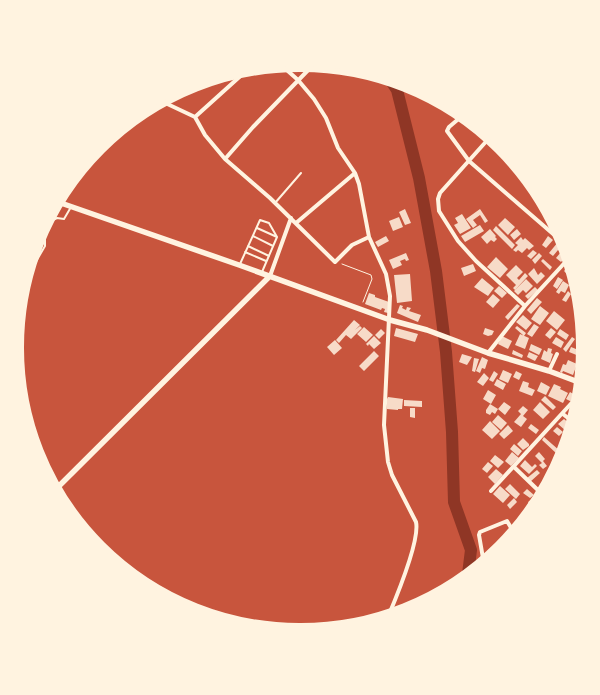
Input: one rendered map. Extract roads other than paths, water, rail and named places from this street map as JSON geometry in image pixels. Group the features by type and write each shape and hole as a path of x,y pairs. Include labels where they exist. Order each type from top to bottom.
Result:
{"main road":[{"path":"62,203 270,276 360,310 427,330 488,353 549,371 576,382"},
{"path":"59,486 270,276"}],"street":[{"path":"285,69 314,99 353,174 363,196 370,237 387,278 391,305 385,401 385,445 392,475 416,522 417,530 414,546 391,611"},
{"path":"225,159 309,69"},
{"path":"195,117 242,75"},
{"path":"165,104 195,117 205,135 225,159 275,203 335,262 352,245 370,237"},
{"path":"459,119 449,127 448,131 469,161 556,236"},
{"path":"487,141 445,185 438,198 439,211 458,241 476,261 525,306"},
{"path":"296,223 353,174"},
{"path":"270,276 291,218"},
{"path":"488,353 525,306 565,262"},
{"path":"549,371 557,354"},
{"path":"492,491 573,402"},
{"path":"563,414 569,419"},
{"path":"514,467 539,491"},
{"path":"483,558 480,532 507,521 512,529"}],"lane":[{"path":"275,203 301,173"},
{"path":"47,231 53,220 57,218 64,219 71,207"},
{"path":"239,265 259,221 264,220 270,224 277,237"},
{"path":"256,228 277,237"},
{"path":"34,265 45,246 45,235"},
{"path":"252,236 273,246"},
{"path":"261,273 277,237"},
{"path":"248,246 269,256"},
{"path":"245,252 266,261"}],"waterway":[{"path":"394,85 397,90 419,178 436,271 446,352 452,432 454,502 471,550 468,570"}]}
